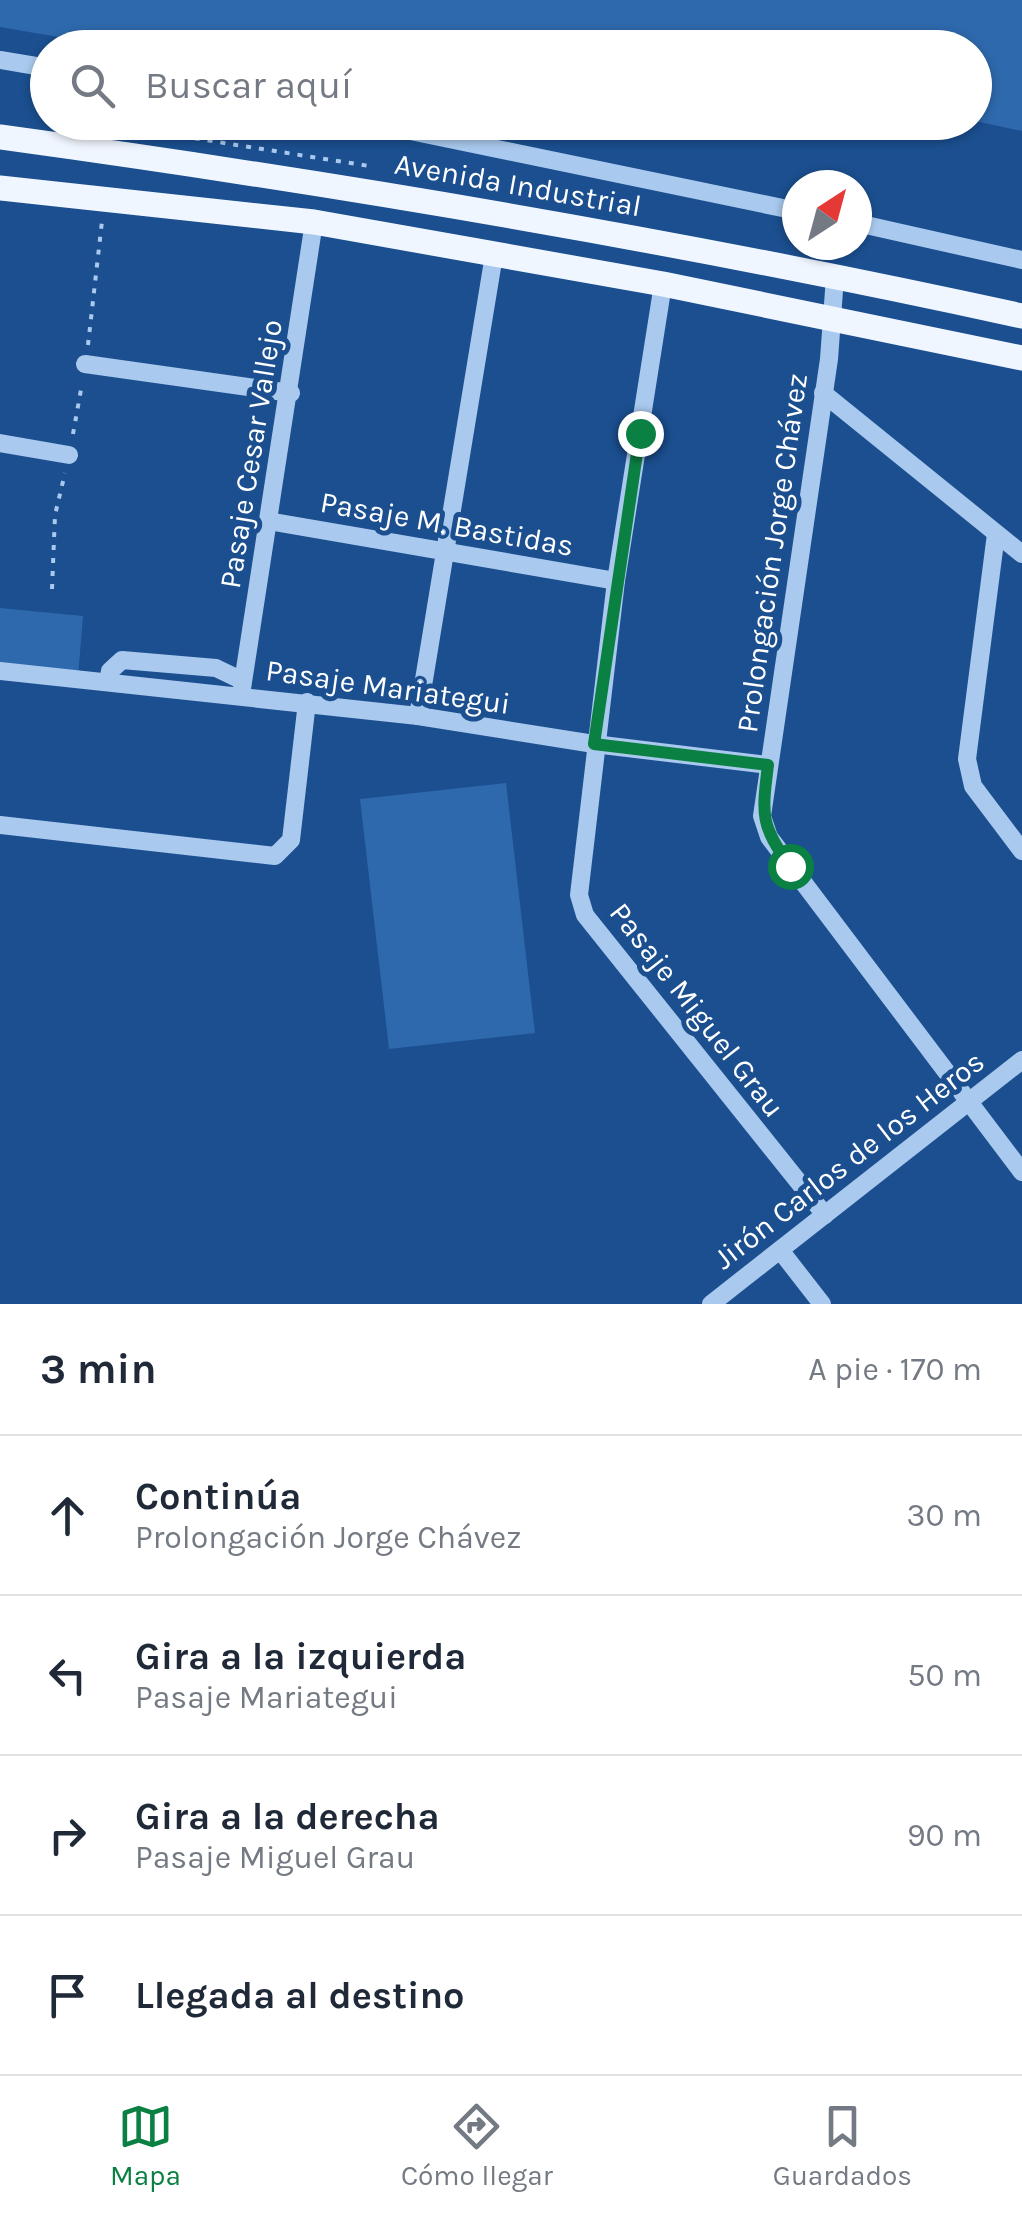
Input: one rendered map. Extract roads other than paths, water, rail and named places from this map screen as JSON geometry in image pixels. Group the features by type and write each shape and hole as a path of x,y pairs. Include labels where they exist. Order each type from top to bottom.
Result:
{"main road":[{"name":"Avenida Industrial","path":"0,137 317,182 835,276 1022,316"},
{"path":"0,188 314,222 662,284 1022,358"}],"street":[{"path":"0,60 30,65"},
{"path":"454,140 782,208"},
{"name":"Pasaje Cesar Vallejo","path":"242,688 291,393 314,222"},
{"path":"872,226 1022,260"},
{"path":"418,716 494,255"},
{"name":"Prolongación Jorge Chávez","path":"835,276 824,393 762,816 768,836 966,1103 1022,1172"},
{"name":"Pasaje Miguel Grau","path":"662,284 594,744 580,895 585,915 825,1215"},
{"path":"85,364 291,393"},
{"path":"824,393 1022,554"},
{"path":"0,443 69,455"},
{"name":"Pasaje M. Bastidas","path":"268,520 616,581"},
{"path":"996,534 967,759 972,786 1022,851"},
{"name":"Pasaje Mariategui","path":"0,671 108,682 242,688 307,702 768,765"},
{"path":"0,824 274,856 291,840 307,702"},
{"name":"Jirón Carlos de los Heros","path":"711,1304 1022,1060"},
{"path":"780,1250 822,1304"}]}
